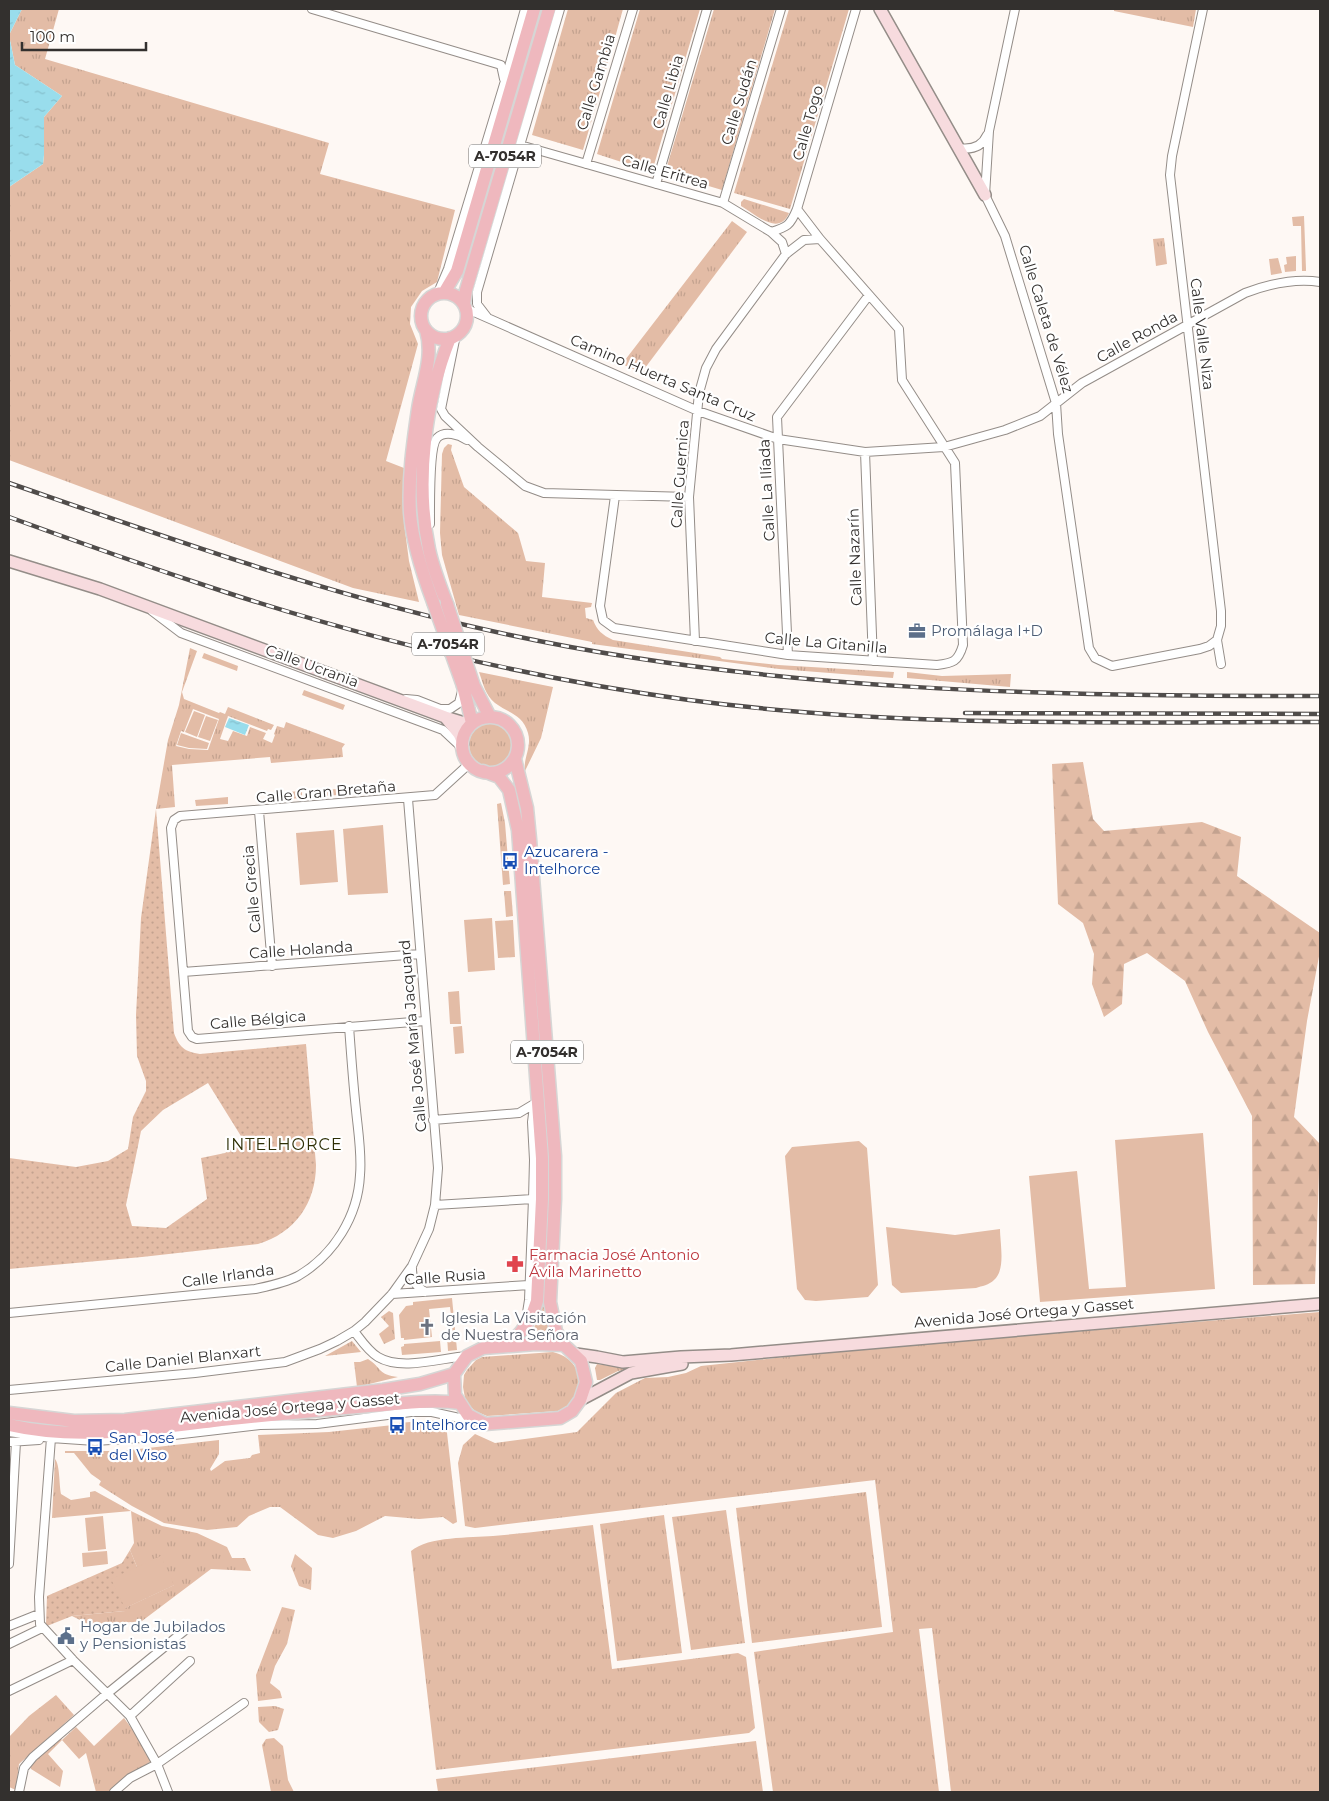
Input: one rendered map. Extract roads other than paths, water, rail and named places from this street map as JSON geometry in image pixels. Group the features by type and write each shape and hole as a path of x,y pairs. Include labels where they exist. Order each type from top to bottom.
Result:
{"main road":[{"name":"A-7054R","path":"534,9 457,271 451,284 440,294 431,298 422,309 421,317 429,340 429,363 419,405 410,463 410,514 422,572 468,686 490,717 502,719 511,726 517,736 518,748 515,759 527,808 555,1156 550,1302 556,1331 564,1345"},
{"name":"A-7054R","path":"472,724 468,686 447,604 435,572 427,541 423,493 424,452 439,364 453,337 461,331 466,320 466,290 549,9"},
{"name":"Calle Caleta de Vélez","path":"880,9 985,196"},
{"path":"440,294 455,296 465,306"},
{"path":"426,330 437,338 453,337"},
{"name":"Calle Ucrania","path":"9,561 100,589 392,698 445,717 472,724"},
{"path":"445,717 459,734 465,753"},
{"path":"465,753 464,735 472,724 480,718 490,717"},
{"name":"A-7054R","path":"465,753 483,771 498,777 509,790 518,830 538,1084 542,1158 537,1301 534,1314 519,1336 508,1345"},
{"path":"483,771 501,770 509,766 515,759"},
{"name":"Avenida José Ortega y Gasset","path":"576,1354 597,1356 623,1362 731,1355 1320,1304"},
{"path":"508,1345 564,1345 576,1354 581,1361 586,1382 580,1400 572,1411 560,1418 485,1424 468,1415 455,1395 454,1374 467,1356 483,1348 508,1345"},
{"name":"Avenida José Ortega y Gasset","path":"580,1400 630,1373 731,1355"},
{"name":"Avenida José Ortega y Gasset","path":"9,1413 74,1421 125,1420 383,1390 420,1384 454,1374"},
{"name":"Avenida José Ortega y Gasset","path":"9,1425 73,1432 126,1432 224,1420 362,1407 441,1401 460,1403"}],"street":[{"path":"312,9 501,65 505,81"},
{"path":"440,294 505,81 524,9"},
{"path":"488,318 477,304 477,292 560,9"},
{"name":"Calle Gambia","path":"586,164 633,9"},
{"name":"Calle Libia","path":"656,184 707,9"},
{"name":"Calle Sudán","path":"723,203 781,9"},
{"name":"Calle Togo","path":"771,232 785,228 792,221 797,209 856,9"},
{"path":"985,196 989,131 1015,9"},
{"name":"Calle Valle Niza","path":"1203,9 1172,156 1170,175 1221,611 1221,626 1217,640 1221,664"},
{"path":"958,148 966,149 979,146 985,141 989,131"},
{"name":"Calle Eritrea","path":"520,144 723,203 771,232 782,242 786,254"},
{"name":"Calle Caleta de Vélez","path":"985,196 1005,236 1056,403 1058,434 1089,648 1095,658 1112,666 1209,646 1217,640"},
{"path":"797,209 820,239 898,329 902,380 944,447"},
{"name":"Calle Guernica","path":"695,642 689,497 699,392 706,368 716,349 786,254 804,240 820,239"},
{"path":"465,306 475,284 481,279"},
{"name":"Calle Ronda","path":"1056,403 1082,383 1224,303 1266,285 1306,280 1320,282"},
{"name":"Calle La Ilíada","path":"788,655 777,417 869,295"},
{"name":"Camino Huerta Santa Cruz","path":"465,306 698,411 778,439 865,452 944,447 1005,430 1040,416 1056,403"},
{"path":"453,337 441,409 445,416 478,447 525,486 544,493 689,497"},
{"path":"427,541 430,528 430,486 436,439 453,434 460,435 478,447"},
{"name":"Calle La Gitanilla","path":"615,496 600,606 604,620 614,628 788,655 937,665 952,663 960,656 963,645 954,463 944,447"},
{"name":"Calle Nazarín","path":"865,452 874,661"},
{"name":"Calle Ucrania","path":"146,607 181,633 443,730 465,753"},
{"path":"392,698 417,700 440,709 450,709 459,702 468,686"},
{"name":"Calle Gran Bretaña","path":"174,820 180,816 408,799 435,795 465,753"},
{"name":"Calle José María Jacquard","path":"354,1331 392,1294 412,1266 428,1229 435,1205 438,1168 408,799"},
{"name":"Calle Grecia","path":"259,811 272,966"},
{"name":"Calle Bélgica","path":"174,820 171,828 188,1030 192,1037 197,1039 425,1021"},
{"name":"Calle Holanda","path":"183,972 420,954"},
{"name":"Calle Irlanda","path":"9,1313 254,1289 284,1282 310,1268 331,1248 341,1234 350,1219 359,1188 360,1159 349,1026"},
{"path":"525,1326 533,1198 532,1122 538,1084"},
{"path":"433,1120 519,1113 534,1104"},
{"path":"519,1113 532,1122"},
{"path":"435,1205 533,1198"},
{"path":"412,1266 412,1277 415,1284 425,1292"},
{"name":"Calle Rusia","path":"392,1294 529,1285"},
{"path":"354,1331 370,1351 394,1362 410,1363 467,1356"},
{"name":"Calle Daniel Blanxart","path":"9,1390 196,1373 285,1362 320,1349 354,1331"},
{"name":"Avenida José Ortega y Gasset","path":"9,1432 51,1438 95,1441 157,1437 260,1425 317,1424 411,1412 432,1412 485,1424"},
{"path":"9,1564 12,1442 51,1438 39,1597 39,1614 42,1628 130,1716 157,1764 168,1792"},
{"path":"9,1626 39,1614"},
{"path":"19,1792 24,1768 33,1758 189,1627"},
{"path":"9,1644 42,1628"},
{"path":"9,1691 73,1660"},
{"path":"130,1716 190,1661"},
{"path":"114,1792 130,1778 157,1764 244,1703"}],"water":[{"path":"9,9 22,9 9,35"},
{"path":"9,35 15,65 62,96 44,117 43,164 9,187"},
{"path":"229,718 249,725 245,735 225,727"}],"railway":[{"path":"9,483 257,567 383,604 510,635 610,654 711,669 914,687 1015,692 1320,696"},
{"path":"9,517 198,583 338,626 454,656 572,681 631,691 768,709 925,719 1004,722 1320,722"},
{"path":"965,713 1320,714"}],"place":[{"name":"Promálaga I+D","path":"917,631"},
{"name":"Azucarera - Intelhorce","path":"510,861"},
{"name":"Farmacia José Antonio Ávila Marinetto","path":"515,1264"},
{"name":"Iglesia La Visitación de Nuestra Señora","path":"427,1327"},
{"name":"Intelhorce","path":"397,1425"},
{"name":"San José del Viso","path":"95,1447"},
{"name":"Hogar de Jubilados y Pensionistas","path":"66,1636"}],"district":[{"name":"INTELHORCE","path":"284,1144"}]}
